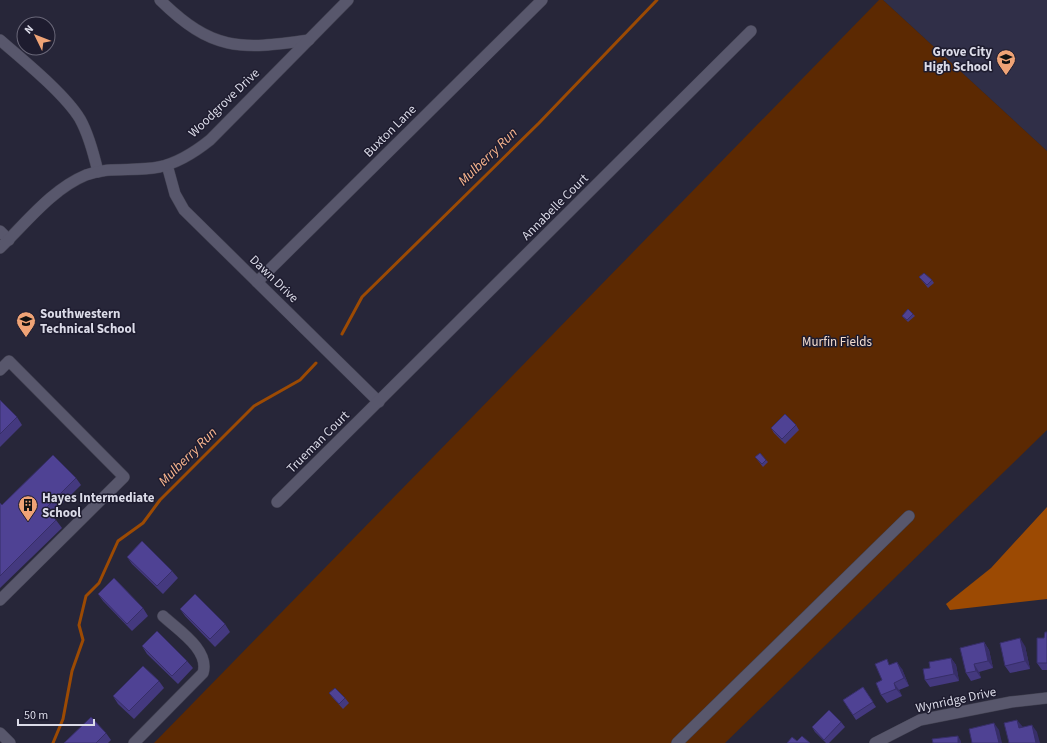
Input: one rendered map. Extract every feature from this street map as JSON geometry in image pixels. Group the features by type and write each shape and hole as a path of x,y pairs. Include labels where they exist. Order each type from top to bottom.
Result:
{"street":[{"path":"160,0 190,27 215,40 227,44 270,46 308,40"},
{"name":"Woodgrove Drive","path":"0,248 45,203 66,186 98,172 115,169 158,168 183,158 210,140 348,0"},
{"name":"Buxton Lane","path":"257,282 542,0"},
{"name":"Annabelle Court","path":"379,402 751,31"},
{"path":"0,40 44,80 76,113 85,130 98,172"},
{"name":"Dawn Drive","path":"167,165 175,194 184,210 379,402"},
{"path":"0,231 9,240"},
{"path":"0,370 9,361 124,477 0,600"},
{"name":"Trueman Court","path":"277,502 379,402"},
{"path":"677,743 909,516"},
{"path":"134,743 203,672 205,666 204,659 199,650 163,616"},
{"name":"Wynridge Drive","path":"875,743 920,720 1011,702 1047,698"},
{"path":"0,733 10,743"}],"shaded area":[{"name":"Grove City High School","path":"883,0 1047,0 1047,151"},
{"path":"1047,507 1047,599 950,610 946,604 991,568"}],"green space":[{"name":"Murfin Fields","path":"879,0 883,0 1047,151 1047,430 725,743 154,743"}],"building":[{"path":"924,273 932,280 927,285 919,277"},
{"path":"908,309 913,314 907,320 902,316"},
{"path":"0,400 17,417 0,434"},
{"path":"785,414 796,425 782,439 771,428"},
{"path":"760,453 766,460 762,464 755,457"},
{"name":"Hayes Intermediate School","path":"53,455 76,478 45,509 56,520 0,576 0,503 2,505"},
{"path":"142,541 172,571 157,586 127,557"},
{"path":"114,578 143,608 127,624 98,594"},
{"path":"195,594 225,624 210,639 180,609"},
{"path":"157,631 187,661 172,676 142,646"},
{"path":"1045,632 1047,632 1047,663 1037,663 1037,638 1044,638"},
{"path":"1020,638 1025,661 1005,666 1000,643"},
{"path":"984,642 988,661 974,664 976,671 966,673 960,648"},
{"path":"951,658 954,674 925,680 923,669 930,668 929,662"},
{"path":"887,659 889,665 897,662 904,678 894,683 896,689 881,695 876,683 882,680 875,664"},
{"path":"143,666 159,681 129,711 113,696"},
{"path":"863,687 873,702 853,715 843,700"},
{"path":"335,688 345,698 339,704 329,693"},
{"path":"829,710 841,722 824,740 812,727"},
{"path":"91,717 106,733 96,743 64,743"},
{"path":"1017,720 1019,728 1032,725 1036,743 1009,743 1004,723"},
{"path":"994,723 999,743 972,743 969,729"},
{"path":"802,736 810,743 787,743 792,737 797,741"},
{"path":"958,736 958,743 933,743 932,739"}],"waterway":[{"name":"Mulberry Run","path":"342,334 362,297 539,123 657,0"},
{"name":"Mulberry Run","path":"53,743 63,719 72,671 83,640 79,625 86,596 99,583 118,541 143,523 160,500 254,406 300,380 316,363"}],"place":[{"name":"Grove City High School","path":"1006,76"},
{"name":"Southwestern Technical School","path":"26,338"},
{"name":"Hayes Intermediate School","path":"28,522"}]}
